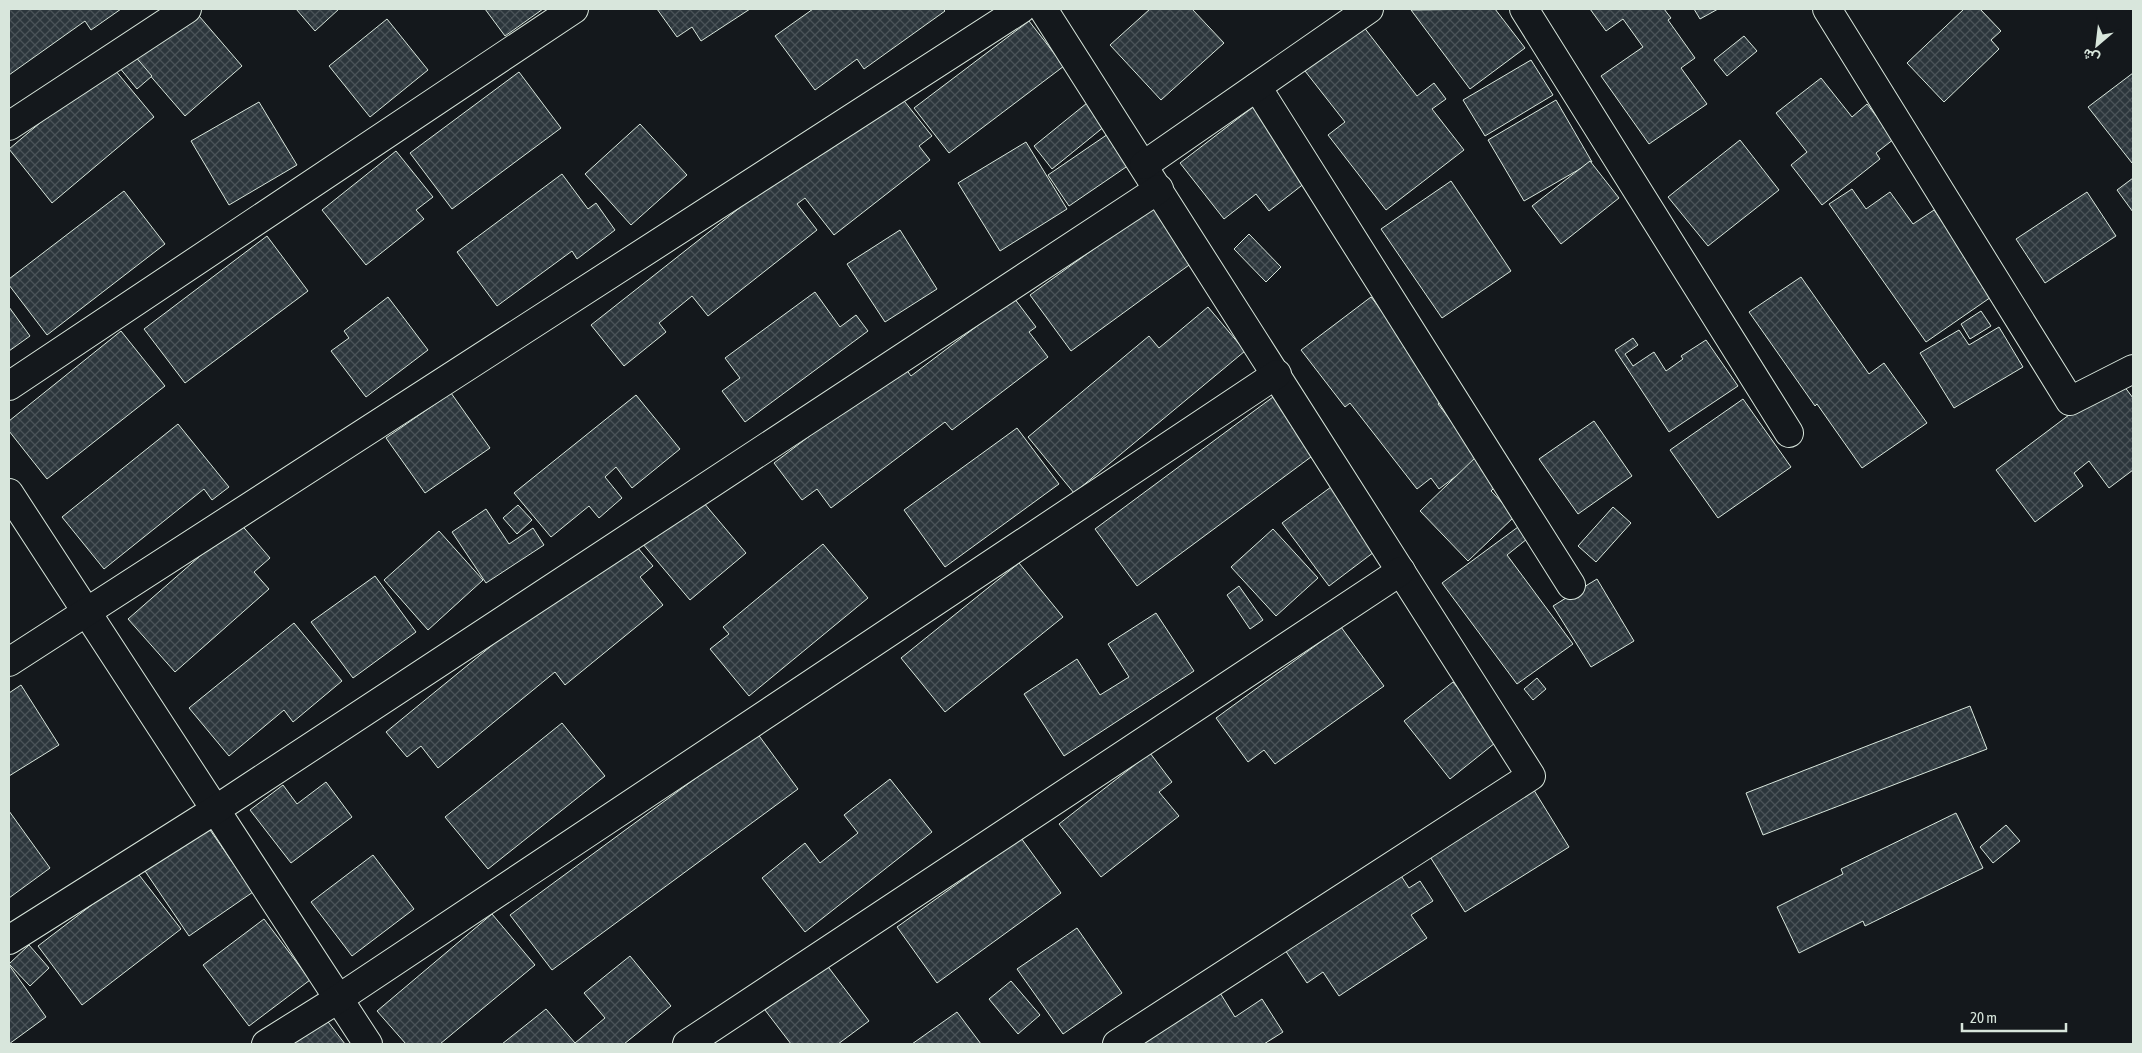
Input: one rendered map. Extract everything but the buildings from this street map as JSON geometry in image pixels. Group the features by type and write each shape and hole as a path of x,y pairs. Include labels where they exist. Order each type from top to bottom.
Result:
{"street":[{"path":"9,126 186,9"},
{"path":"9,386 574,9"},
{"path":"9,662 1021,9"},
{"path":"1042,9 1144,165 1531,776 1117,1044"},
{"path":"1144,165 1369,9"},
{"path":"1524,9 1789,433"},
{"path":"1828,9 2070,401 2133,369"},
{"path":"1257,87 1571,585"},
{"path":"9,940 215,810 1159,189"},
{"path":"266,1044 338,999 1277,374"},
{"path":"9,493 368,1044"},
{"path":"687,1044 1401,571"}]}
